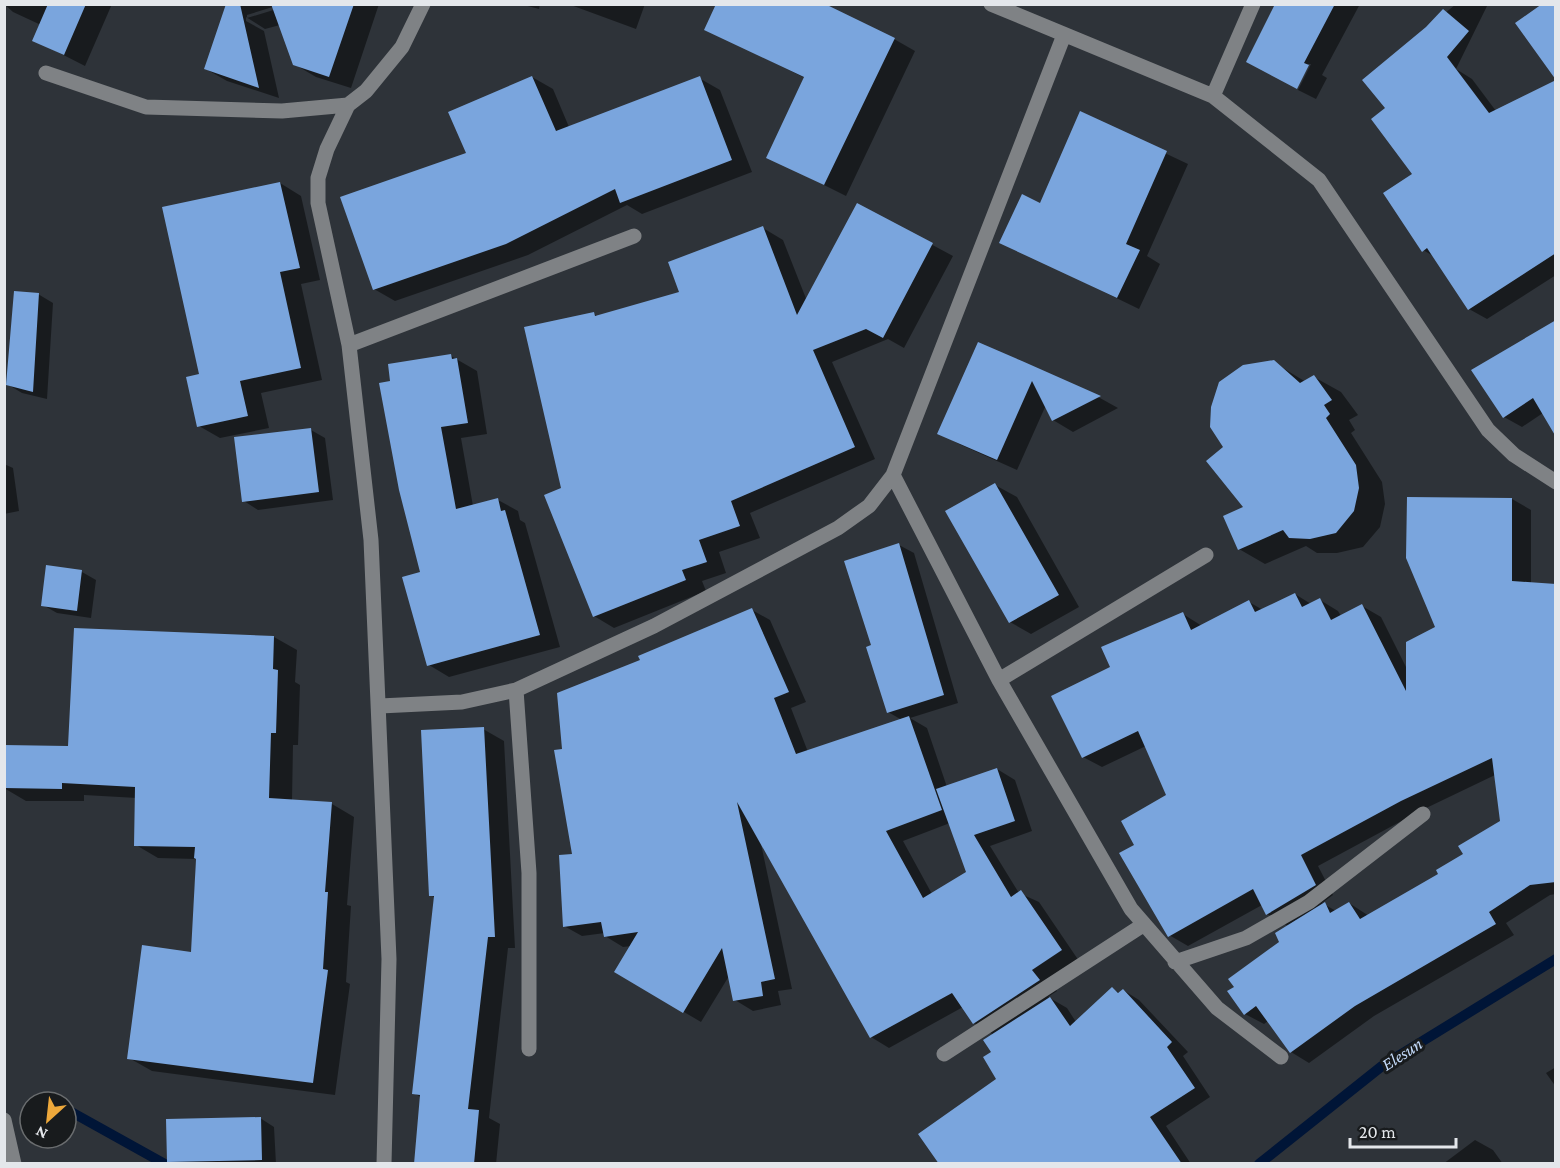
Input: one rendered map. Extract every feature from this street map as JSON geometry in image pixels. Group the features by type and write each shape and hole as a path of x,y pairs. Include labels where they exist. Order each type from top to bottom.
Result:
{"street":[{"path":"384,1164 389,959 380,706 371,540 349,345 318,203 318,178 327,149 348,105 366,92 402,46 423,4"},
{"path":"991,4 1213,96 1319,180 1488,430 1514,454 1556,482"},
{"path":"1213,96 1253,4"},
{"path":"380,706 462,702 516,690 654,626 838,528 869,506 893,474 1064,35"},
{"path":"46,73 146,107 282,111 348,105"},
{"path":"349,345 634,236"},
{"path":"893,474 999,680 1125,899 1143,925 1218,1008 1281,1058"},
{"path":"999,680 1206,555"},
{"path":"516,690 529,873 529,1049"},
{"path":"1175,962 1246,938 1309,903 1423,814"},
{"path":"944,1054 1143,925"},
{"path":"4,1120 14,1164"}],"building":[{"path":"48,4 86,4 64,55 32,41"},
{"path":"226,4 240,4 259,88 204,69"},
{"path":"271,4 354,4 329,77 293,65"},
{"path":"716,4 825,4 895,38 824,185 766,158 804,77 704,30"},
{"path":"1275,4 1335,4 1304,63 1309,65 1297,89 1246,62"},
{"path":"1542,4 1556,4 1556,80 1515,23"},
{"path":"1443,9 1469,31 1447,57 1489,113 1556,80 1556,253 1468,310 1427,248 1422,252 1383,193 1412,174 1371,119 1385,108 1362,80 1426,27"},
{"path":"532,76 556,131 700,76 732,160 620,203 615,189 506,244 373,290 340,197 466,153 448,112"},
{"path":"1080,111 1167,151 1126,244 1140,250 1117,298 999,243 1022,194 1040,203"},
{"path":"280,182 300,268 280,272 301,368 240,381 248,416 197,427 186,377 199,374 162,207"},
{"path":"857,203 933,243 883,338 866,329 813,350 855,447 731,501 740,526 699,540 707,562 682,570 686,580 593,617 544,495 561,488 524,327 594,312 595,316 679,292 668,262 763,226 797,315"},
{"path":"14,291 39,293 33,392 6,385"},
{"path":"1556,320 1556,437 1533,398 1503,418 1471,370"},
{"path":"978,342 1101,396 1052,421 1032,381 997,460 937,434"},
{"path":"451,354 452,359 457,358 468,423 441,427 456,509 498,498 501,511 505,510 540,635 427,666 402,577 420,572 399,490 379,383 390,381 388,364"},
{"path":"1274,360 1300,383 1314,375 1332,400 1324,405 1330,414 1326,418 1356,465 1359,488 1354,511 1336,533 1310,539 1289,538 1283,530 1238,550 1223,516 1243,507 1206,461 1223,447 1210,427 1211,407 1219,382 1243,365"},
{"path":"311,428 319,492 242,502 234,437"},
{"path":"995,483 1059,595 1009,623 945,511"},
{"path":"1407,497 1512,498 1512,581 1556,584 1556,882 1530,885 1489,912 1496,924 1355,1006 1290,1053 1256,1006 1244,1015 1227,991 1234,987 1228,979 1279,942 1275,933 1325,902 1330,913 1349,902 1360,919 1438,874 1436,870 1463,854 1458,846 1500,821 1492,758 1401,801 1301,855 1316,885 1266,915 1253,889 1168,937 1119,853 1134,845 1121,821 1166,795 1138,731 1082,758 1051,696 1110,667 1101,647 1183,612 1191,630 1249,600 1255,612 1295,593 1302,607 1320,598 1331,620 1362,604 1406,691 1406,642 1435,627 1406,558"},
{"path":"899,543 944,695 887,713 866,647 871,645 844,561"},
{"path":"46,565 82,570 77,611 41,606"},
{"path":"752,608 789,692 774,698 796,754 909,716 942,810 886,831 923,898 966,872 936,789 997,768 1015,821 974,835 1011,897 1021,890 1062,950 1032,970 1040,980 973,1024 952,993 870,1038 737,802 775,979 761,982 763,996 733,1001 722,948 683,1013 614,972 638,932 604,937 601,922 563,927 559,855 572,854 554,750 562,749 557,693 640,660 638,656"},
{"path":"74,628 274,636 273,669 278,670 276,733 271,733 269,798 332,802 325,892 328,892 323,969 328,970 313,1083 127,1059 142,945 191,952 195,847 134,846 135,787 62,783 62,789 4,788 4,745 68,746"},
{"path":"484,727 495,937 488,937 468,1109 479,1110 474,1164 414,1164 420,1095 412,1094 434,896 429,896 421,730"},
{"path":"1112,987 1118,993 1123,989 1172,1042 1167,1047 1195,1088 1150,1117 1182,1164 939,1164 918,1134 996,1079 983,1057 991,1052 983,1040 1050,997 1070,1026"},
{"path":"261,1117 262,1160 167,1162 166,1119"}],"waterway":[{"name":"Elesun","path":"1259,1164 1382,1066 1556,959"},
{"name":"Elesun","path":"78,1116 165,1164"}]}
